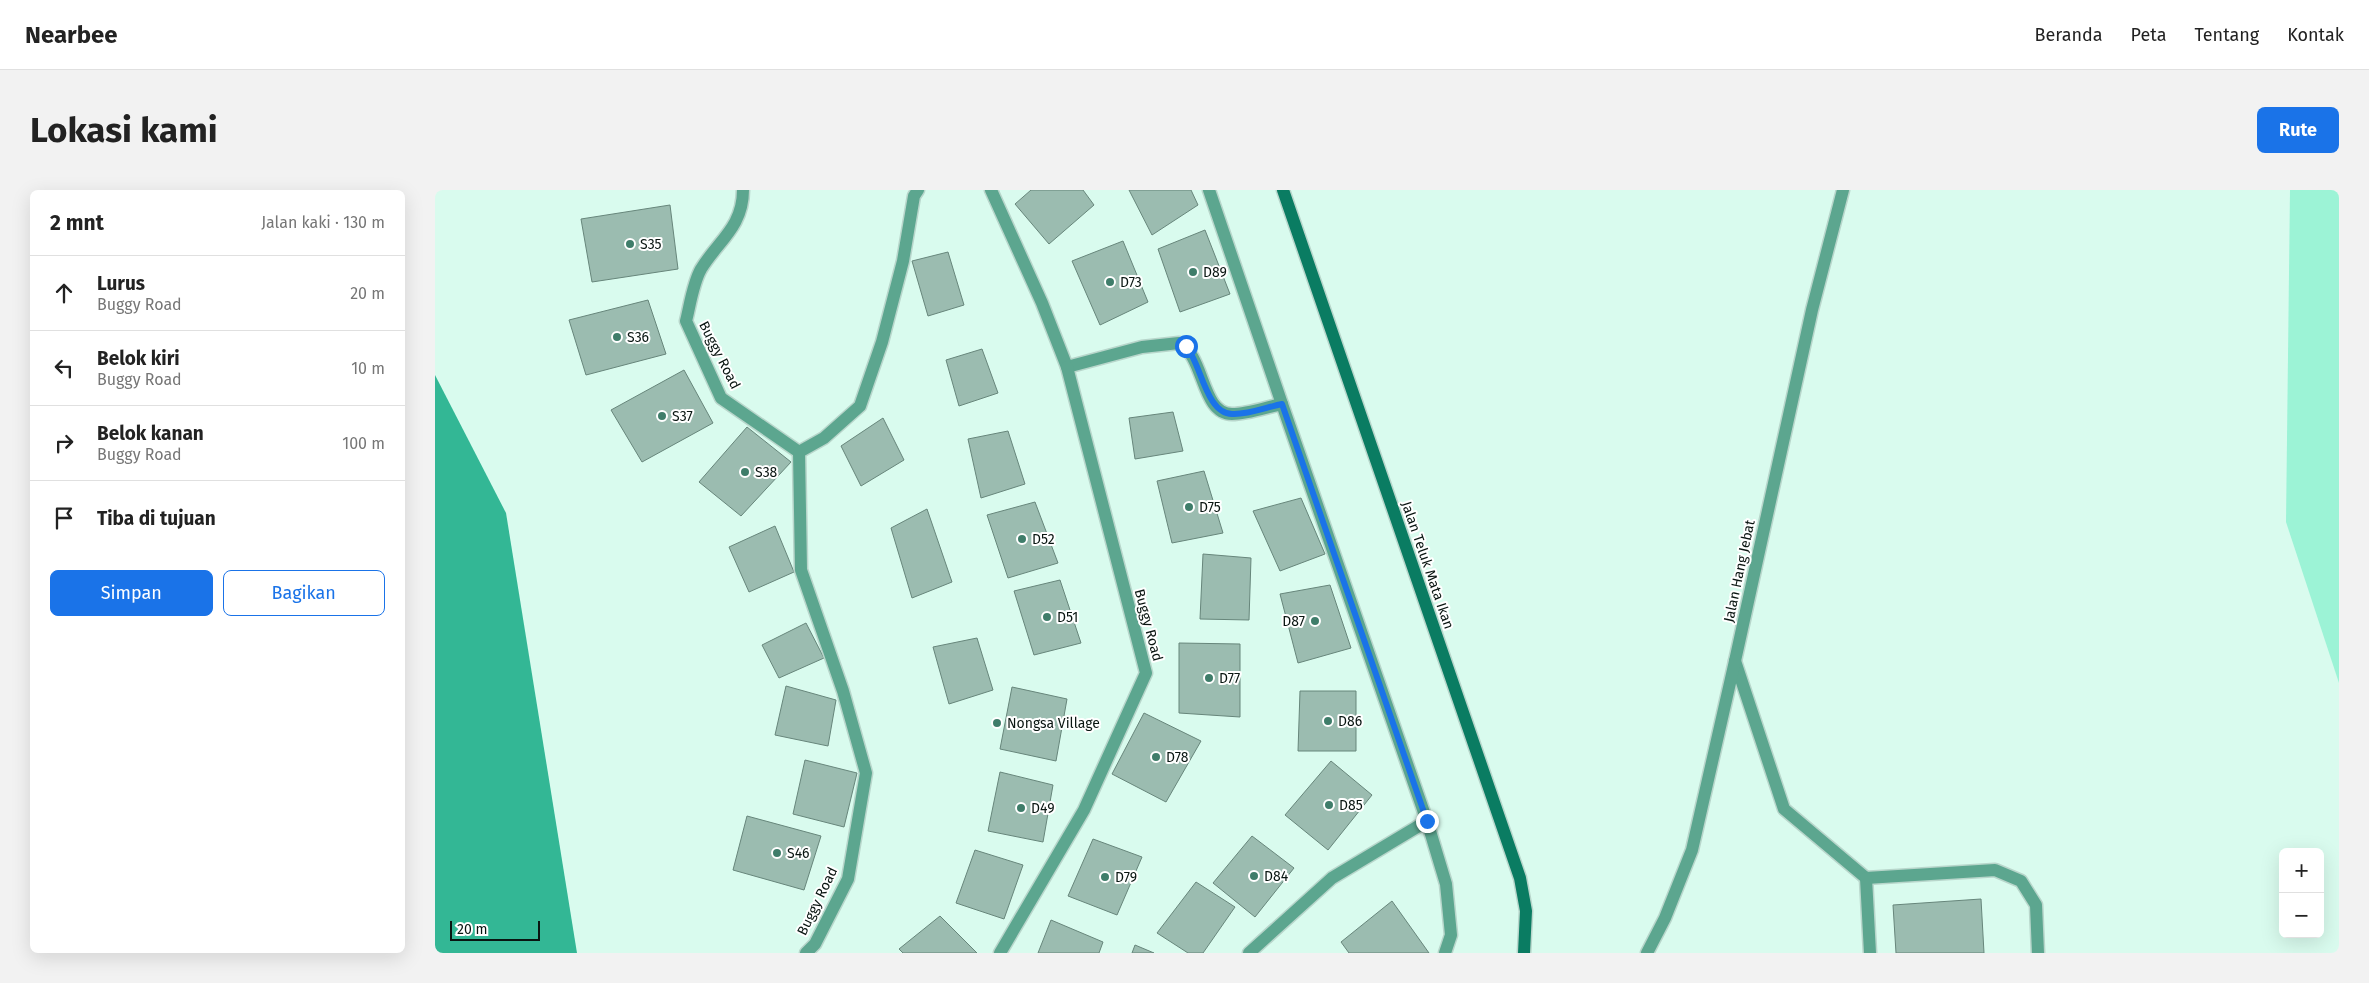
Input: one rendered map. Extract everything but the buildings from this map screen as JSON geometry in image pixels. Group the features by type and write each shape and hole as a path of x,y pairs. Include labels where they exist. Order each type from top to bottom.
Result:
{"main road":[{"name":"Jalan Teluk Mata Ikan","path":"1283,190 1520,878 1526,911 1524,953"}],"street":[{"name":"Buggy Road","path":"743,190 743,203 735,226 700,271 686,321 721,398 799,452 801,570 843,691 865,773 848,879 815,944 806,953"},
{"path":"799,452 824,438 860,406 882,342 903,261 914,196 918,190"},
{"name":"Buggy Road","path":"991,190 1042,302 1067,366 1146,673 1084,810 1000,953"},
{"path":"1209,190 1427,821 1446,884 1451,935 1445,953"},
{"name":"Jalan Hang Jebat","path":"1647,953 1665,918 1691,850 1735,661 1812,310 1843,190"},
{"path":"1067,366 1142,347 1179,343 1192,354 1215,407 1224,413 1233,414 1282,404"},
{"path":"1735,661 1784,809 1866,878 1995,870 2021,881 2036,905 2038,953"},
{"path":"1249,953 1331,878 1427,821"},
{"path":"1866,878 1870,953"}],"shaded area":[{"path":"2290,190 2339,190 2339,683 2286,522"},
{"path":"435,375 506,513 577,953 435,953"}],"place":[{"name":"S35","path":"630,244"},
{"name":"D89","path":"1193,272"},
{"name":"D73","path":"1110,282"},
{"name":"S36","path":"617,337"},
{"name":"S37","path":"662,416"},
{"name":"S38","path":"745,472"},
{"name":"D75","path":"1189,507"},
{"name":"D52","path":"1022,539"},
{"name":"D51","path":"1047,617"},
{"name":"D87","path":"1315,621"},
{"name":"D77","path":"1209,678"},
{"name":"D86","path":"1328,721"},
{"name":"Nongsa Village","path":"997,723"},
{"name":"D78","path":"1156,757"},
{"name":"D85","path":"1329,805"},
{"name":"D49","path":"1021,808"},
{"name":"S46","path":"777,853"},
{"name":"D84","path":"1254,876"},
{"name":"D79","path":"1105,877"}],"route":[{"path":"1186,346 1192,354 1215,407 1224,413 1233,414 1282,404 1427,821"}]}
